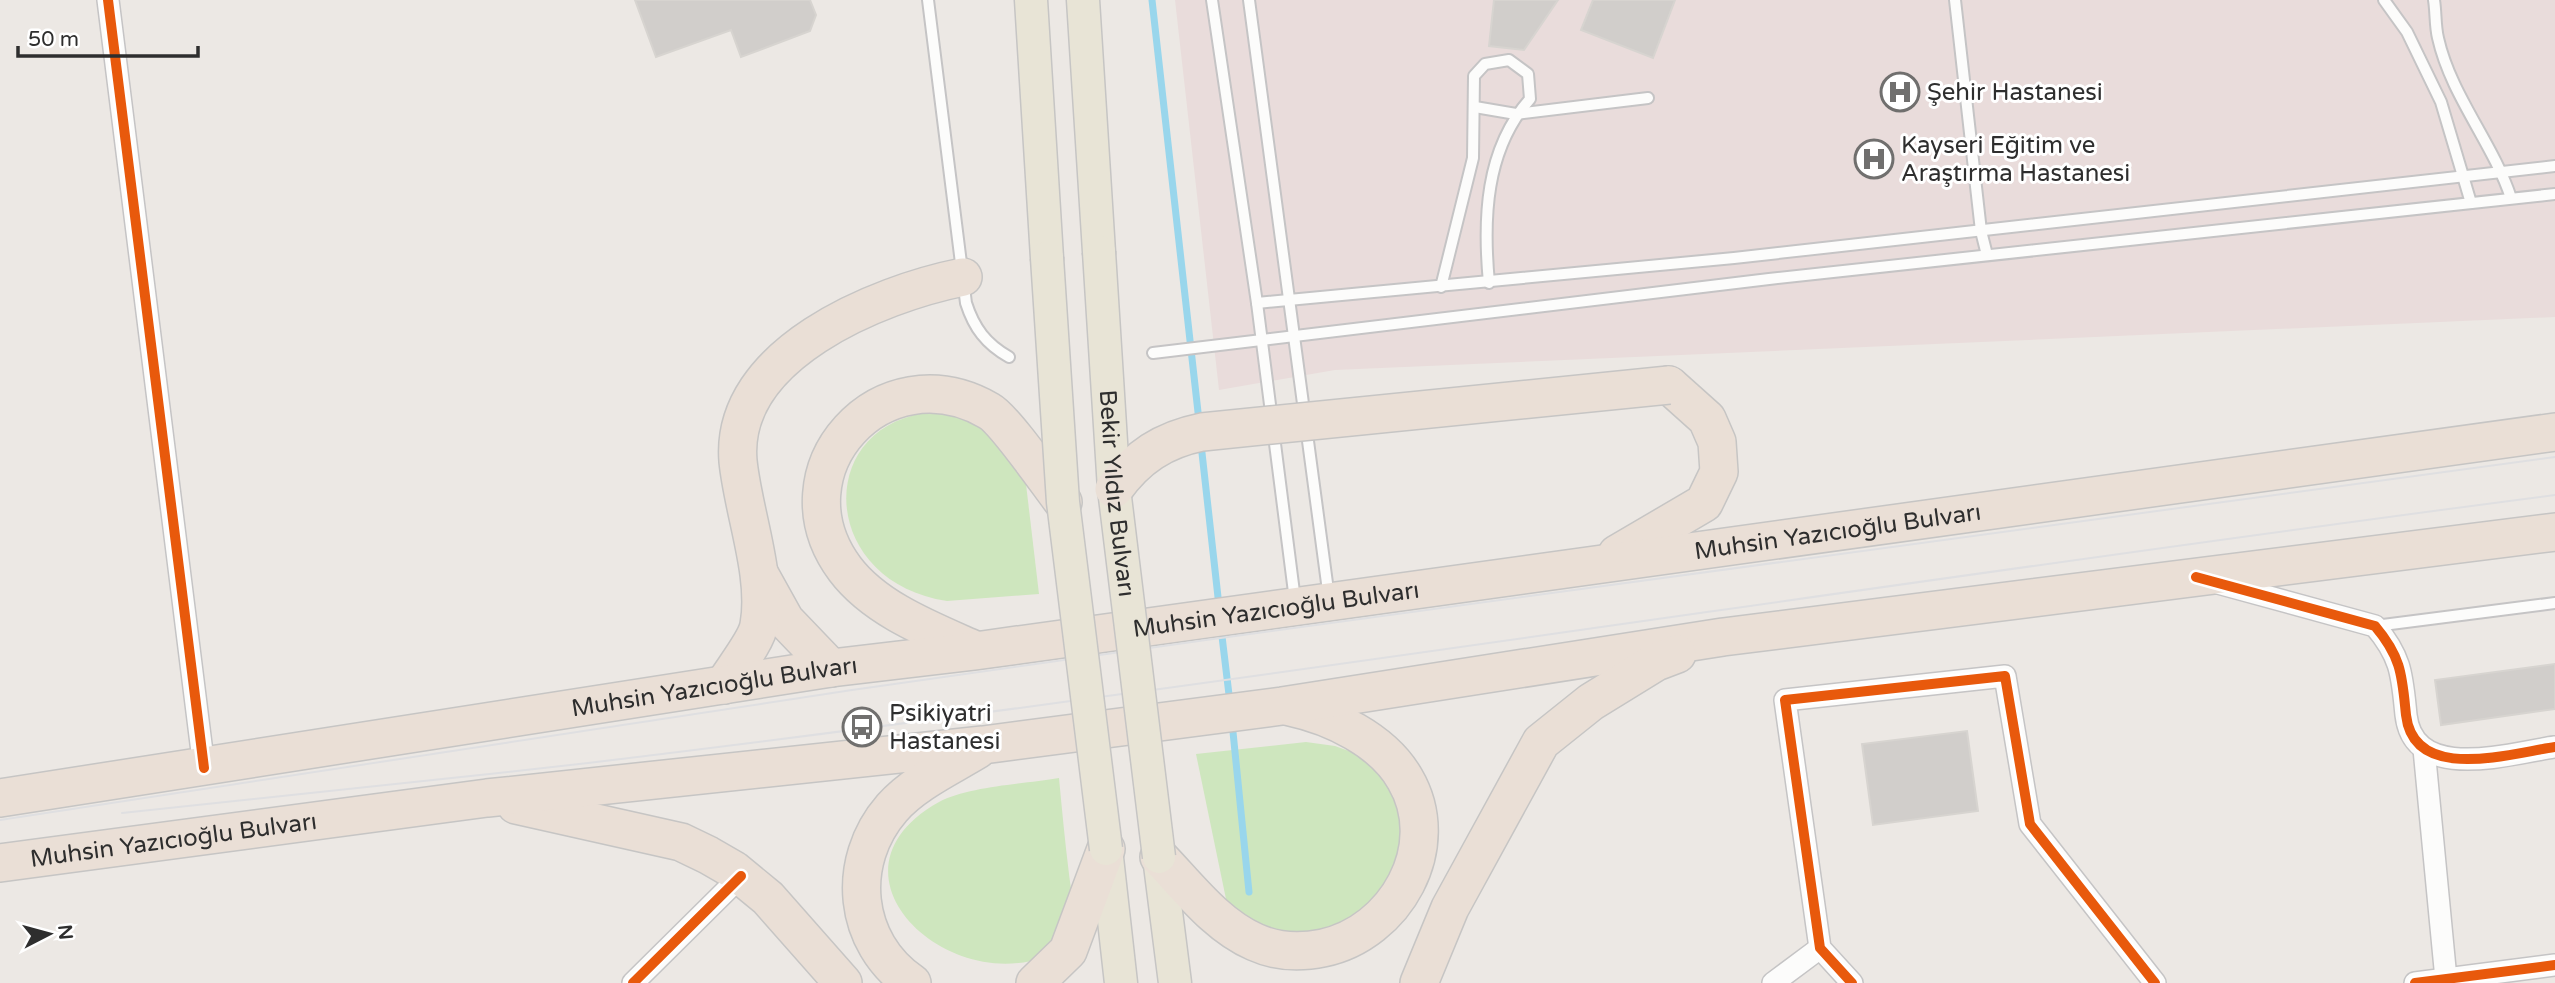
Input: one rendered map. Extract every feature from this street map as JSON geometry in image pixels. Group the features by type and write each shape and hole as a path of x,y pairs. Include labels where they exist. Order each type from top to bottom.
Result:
{"highway":[{"path":"724,685 759,627 758,571 738,459 741,425 761,383 818,335 849,316 904,292 963,277"},
{"path":"1114,489 1136,461 1150,451 1174,439 1202,432 1669,385 1707,419 1717,442 1718,472 1704,503 1604,562"},
{"path":"975,651 907,619 858,583 845,569 827,534 822,501 828,467 839,441 864,414 889,402 925,395 961,399 993,413 1063,502"},
{"name":"Muhsin Yazıcıoğlu Bulvarı","path":"0,798 831,668 975,651 2555,432"},
{"name":"Muhsin Yazıcıoğlu Bulvarı","path":"0,863 487,798 984,746 1282,706 1723,637 2555,532"},
{"path":"758,571 785,620 831,668"},
{"path":"1419,983 1450,908 1541,742 1591,702 1656,662 1723,637"},
{"path":"1159,858 1223,922 1238,933 1272,948 1301,951 1335,945 1362,934 1387,913 1408,882 1417,854 1418,821 1411,790 1396,766 1366,740 1326,718 1282,706"},
{"path":"912,983 884,958 867,929 861,899 870,843 892,808 906,794 984,746"},
{"path":"487,798 681,842 708,855 741,876 783,913 843,983"},
{"path":"1035,983 1056,966 1068,951 1106,849"}],"main road":[{"path":"1031,0 1063,502 1121,983"},
{"name":"Bekir Yıldız Bulvarı","path":"1083,0 1114,489 1175,983"}],"street":[{"path":"108,0 204,768"},
{"path":"2196,577 2375,626 2397,657 2405,690 2406,719 2416,740 2434,755 2457,760 2555,747"},
{"path":"1852,983 1820,948 1785,700 2005,676 2029,824 2155,983"},
{"path":"2424,749 2446,979"},
{"path":"633,983 741,876"},
{"path":"1773,983 1820,948"},
{"path":"2415,983 2555,965"}],"lane":[{"path":"928,0 966,303 976,328 996,349 1009,357"},
{"path":"1212,0 1260,339 1312,603"},
{"path":"1250,0 1291,336 1312,603"},
{"path":"1955,0 1981,231 1987,256"},
{"path":"2384,0 2407,32 2441,102 2471,203"},
{"path":"2434,0 2438,39 2463,104 2502,172 2511,198"},
{"path":"1441,287 1473,158 1474,76 1485,64 1509,60 1528,75 1530,99 1516,114 1493,164 1484,234 1489,283"},
{"path":"1475,107 1516,114 1648,98"},
{"path":"1257,303 1489,283 2555,166"},
{"path":"1153,353 1987,256 2555,194"},
{"path":"2375,626 2555,604"}],"shaded area":[{"name":"Kayseri Eğitim ve Araştırma Hastanesi","path":"1175,0 2555,0 2555,317 1335,370 1219,390"}],"green space":[{"path":"934,412 975,418 1021,466 1026,484 1039,594 947,601 904,588 873,565 854,535 846,503 850,471 866,443 894,422"},
{"path":"1306,742 1335,746 1360,755 1398,793 1404,858 1360,920 1304,934 1272,930 1239,912 1226,899 1196,754"},
{"path":"1059,778 1072,902 1065,922 1050,943 1031,961 994,963 958,955 927,938 904,914 890,887 890,858 905,829 939,802 966,792"}],"building":[{"path":"635,0 810,0 816,15 810,31 741,57 731,30 656,57"},
{"path":"1494,0 1558,0 1524,50 1489,46"},
{"path":"1593,0 1675,0 1653,58 1581,30"},
{"path":"2555,664 2555,709 2441,725 2435,680"},
{"path":"1967,731 1978,811 1873,825 1862,744"}],"waterway":[{"path":"1152,0 1199,421"},
{"path":"1201,444 1219,606"},
{"path":"1221,628 1230,703"},
{"path":"1232,722 1249,892"}],"tram line":[{"path":"0,820 852,690 2555,457"},
{"path":"122,813 530,770 1080,700 2555,495"}],"cycle path":[{"path":"108,0 204,768"},
{"path":"2196,577 2375,626 2396,658 2406,715 2413,736 2426,750 2445,757 2467,759 2491,758 2555,747"},
{"path":"1852,983 1820,948 1785,700 2005,676 2030,824 2155,983"},
{"path":"633,983 741,876"},
{"path":"2415,983 2555,965"}],"place":[{"name":"Şehir Hastanesi","path":"1900,92"},
{"name":"Kayseri Eğitim ve Araştırma Hastanesi","path":"1874,159"},
{"name":"Psikiyatri Hastanesi","path":"862,727"}]}
